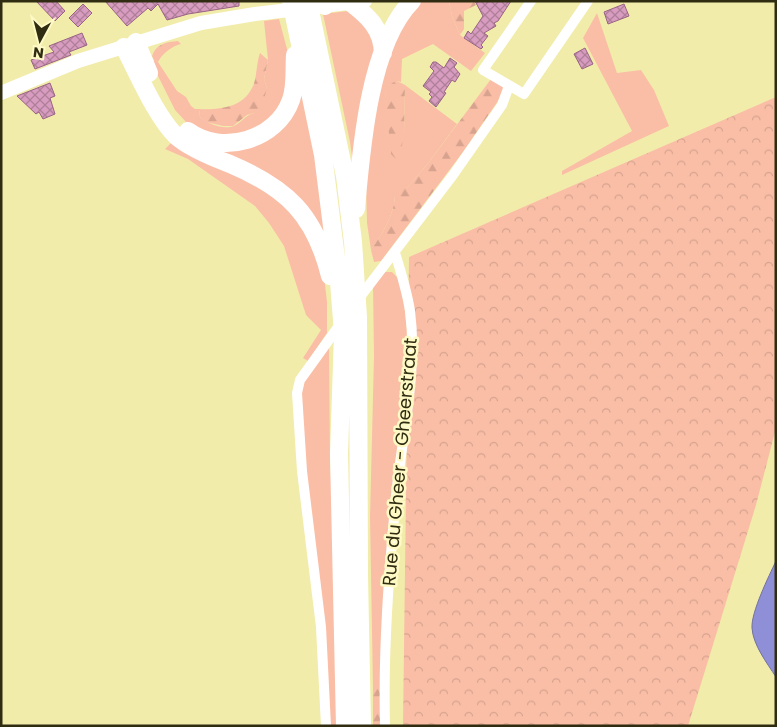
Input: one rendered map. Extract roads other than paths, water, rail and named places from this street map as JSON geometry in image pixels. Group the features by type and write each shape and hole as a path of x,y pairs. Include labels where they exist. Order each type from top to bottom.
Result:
{"highway":[{"path":"291,1 305,27 344,176 353,242 355,270 348,322 339,454 346,726"},
{"path":"353,242 361,146 368,106 383,54 395,23 412,1"},
{"path":"358,2 375,24 380,36 383,54"},
{"path":"130,45 178,123 203,140 233,143 251,140 267,131 280,119 291,100 305,27 321,3"},
{"path":"305,27 323,156 336,287"},
{"path":"130,45 154,103 177,137 267,182 289,198 301,210 314,232 325,257 348,322 359,565 362,726"}],"main road":[{"path":"1,93 78,61 200,23 321,3 358,2"}],"street":[{"path":"531,1 483,70 524,94 588,1"},
{"path":"326,726 321,627 302,472 297,393 300,380 502,105 509,86"},
{"name":"Rue du Gheer - Gheerstraat","path":"385,726 384,664 390,570 396,494 408,401 412,349 410,312 404,278 395,253"}],"water":[{"path":"776,561 776,677 755,641 752,621 757,604"}]}
